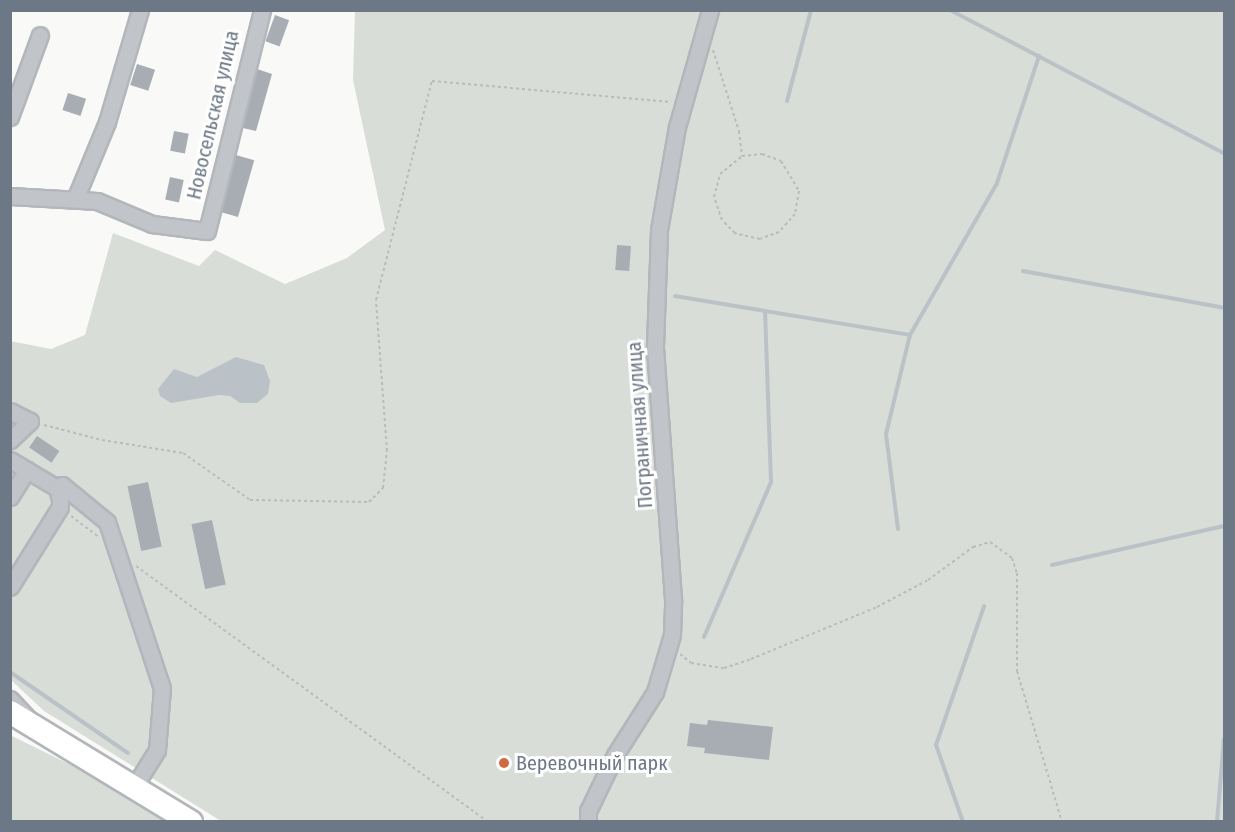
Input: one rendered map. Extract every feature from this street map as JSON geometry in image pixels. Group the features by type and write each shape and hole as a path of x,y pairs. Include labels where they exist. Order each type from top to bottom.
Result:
{"highway":[{"path":"10,712 191,822"}],"street":[{"path":"10,196 76,197 108,122 140,10"},
{"name":"Новосельская улица","path":"76,197 98,201 152,224 207,231 262,10"},
{"name":"Пограничная улица","path":"588,822 588,811 615,755 656,692 672,635 673,599 657,393 655,313 659,230 683,103 710,10"},
{"path":"10,117 40,35"},
{"path":"10,411 30,421 10,440"},
{"path":"10,460 57,488"},
{"path":"10,497 27,470"},
{"path":"57,488 62,485 107,522 162,688 158,750 134,787"},
{"path":"10,587 60,507 57,488"},
{"path":"10,699 40,730"},
{"path":"10,721 40,730"}],"path":[{"path":"711,41 739,131 742,156"},
{"path":"30,421 102,440 183,453 250,500 369,502 383,488 387,451 376,300 432,81 683,103"},
{"path":"762,154 781,161 793,176 799,191 795,214 779,232 760,239 735,233 722,220 714,197 720,174 742,156 762,154"},
{"path":"60,507 105,542"},
{"path":"672,635 678,651 691,663 724,668 815,635 877,607 928,580 973,547 990,542 1012,558 1017,573 1017,671 1062,822"},
{"path":"133,564 488,822"}],"shaded area":[{"path":"355,11 1224,11 1224,821 221,821 44,711 11,680 10,341 51,349 85,335 113,233 199,266 215,250 285,284 347,258 385,230 353,80"},
{"path":"236,357 264,365 270,381 268,394 257,403 240,403 230,396 219,395 171,403 160,396 158,389 174,369 197,377"},
{"path":"10,735 69,764 167,821 11,821"}],"building":[{"path":"275,15 289,20 280,46 265,41"},
{"path":"137,64 155,70 148,91 130,85"},
{"path":"257,69 272,74 256,131 243,128"},
{"path":"68,93 86,99 81,116 62,110"},
{"path":"174,131 189,134 185,153 170,151"},
{"path":"236,155 254,160 238,217 220,212"},
{"path":"170,177 184,180 179,202 165,199"},
{"path":"617,245 631,246 629,271 615,270"},
{"path":"37,436 59,451 52,463 29,448"},
{"path":"148,482 162,547 141,551 127,486"},
{"path":"212,520 226,585 205,589 191,524"},
{"path":"708,720 773,727 769,760 704,753 705,748 687,746 690,723 707,725"}],"waterway":[{"path":"787,101 811,10"},
{"path":"950,10 1224,153"},
{"path":"898,529 886,434 910,335 997,183 1039,56"},
{"path":"1023,271 1224,308"},
{"path":"675,296 910,335"},
{"path":"704,637 771,482 765,312"},
{"path":"1052,565 1224,526"},
{"path":"963,822 936,745 984,606"},
{"path":"10,672 128,753"},
{"path":"1217,822 1224,739"}],"place":[{"name":"Веревочный парк","path":"504,763"}]}
